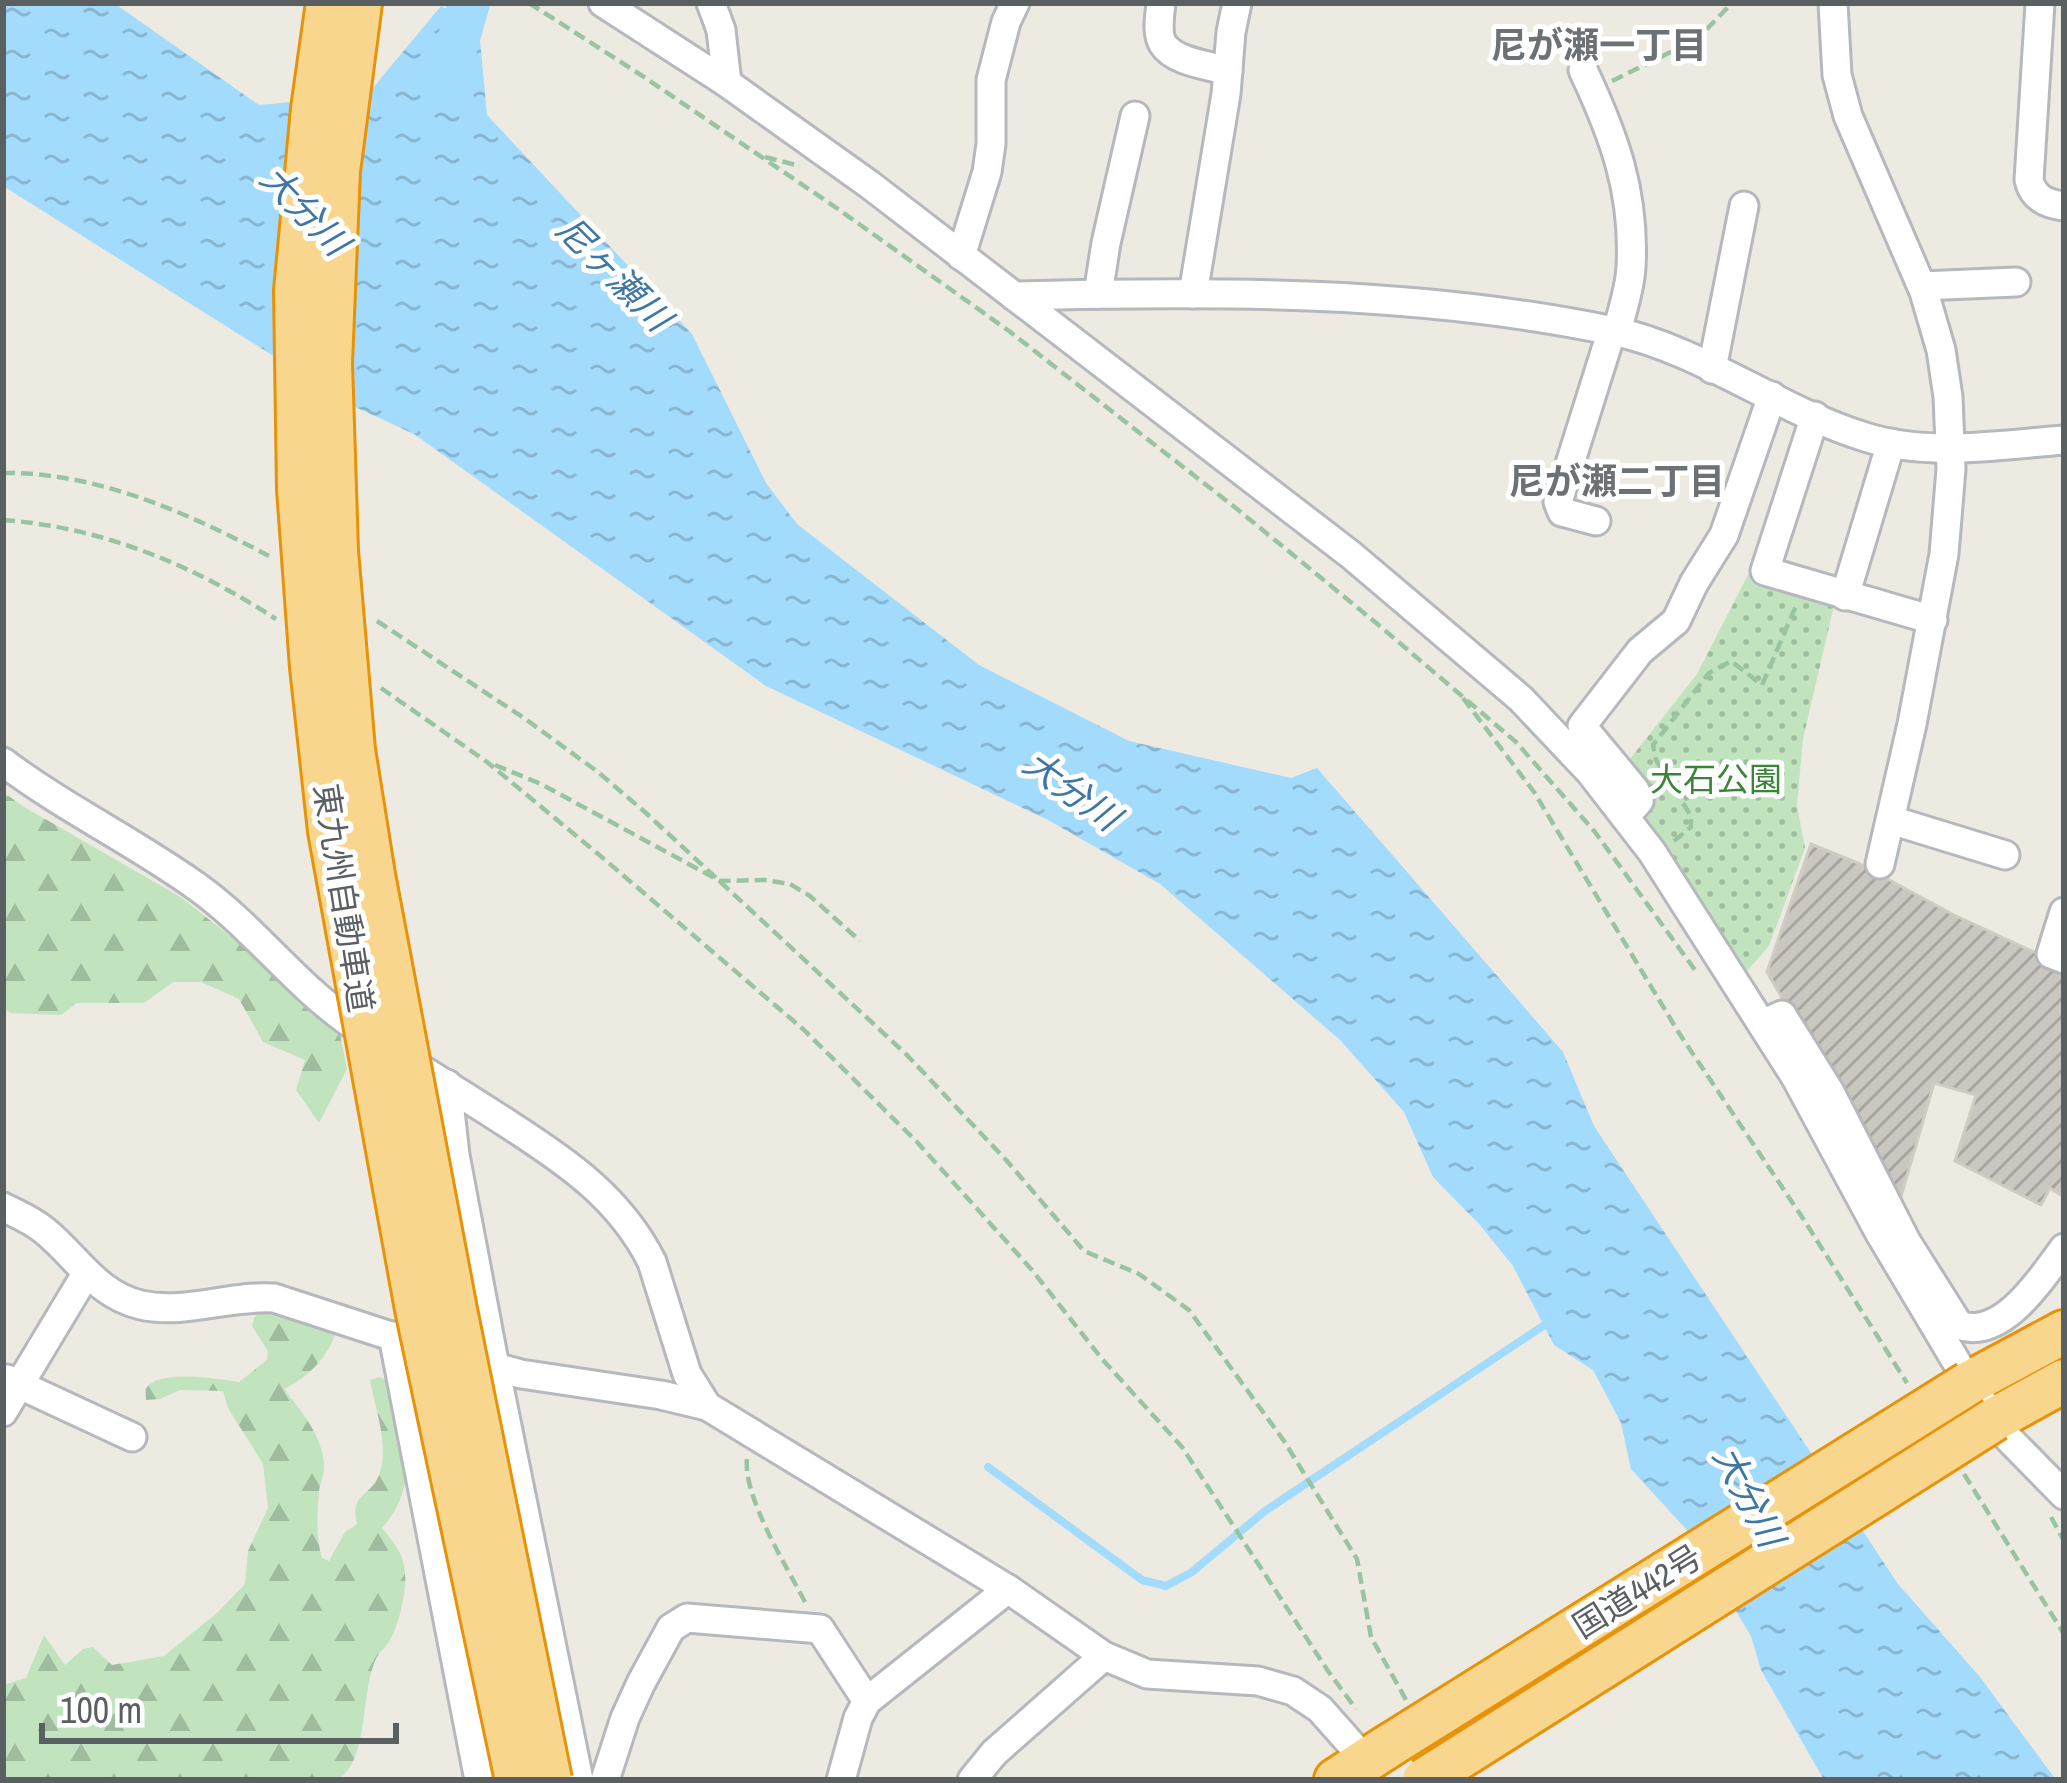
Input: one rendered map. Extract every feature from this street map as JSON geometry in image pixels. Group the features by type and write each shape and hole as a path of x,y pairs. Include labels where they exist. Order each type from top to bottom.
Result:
{"highway":[{"name":"東九州自動車道","path":"328,3 296,291 299,489 312,667 330,831 416,1309 517,1780"},
{"name":"東九州自動車道","path":"359,3 338,171 331,364 336,551 353,750 454,1310 550,1780"},
{"name":"国道442号","path":"1363,1751 1969,1383 2064,1332"},
{"name":"国道442号","path":"1424,1780 1996,1419 2064,1381"}],"street":[{"path":"602,3 727,83 870,185 1351,555 1484,665 1556,734 1652,852 1762,1024 1969,1383 2009,1438 2064,1495"},
{"path":"711,3 721,31 727,83"},
{"path":"962,256 987,172 991,80 1015,3"},
{"path":"1161,3 1162,43 1185,59 1228,71"},
{"path":"1192,294 1237,3"},
{"path":"1832,3 1835,62 1847,116 1922,286 1945,369 1951,447 1948,516 1933,620 1880,864"},
{"path":"2040,3 2029,181 2042,201 2064,206"},
{"path":"1588,81 1622,166 1631,271 1558,502 1562,512 1596,521"},
{"path":"1098,294 1135,116"},
{"path":"1712,369 1744,206"},
{"path":"1922,286 2017,282"},
{"path":"1014,296 1192,294 1405,301 1547,319 1655,343 1815,416 1891,443 1951,447 2064,440"},
{"path":"1625,818 1639,801 1635,790 1582,727 1640,651 1676,621 1724,535 1772,396"},
{"path":"1815,416 1765,571 1933,620"},
{"path":"1845,596 1891,443"},
{"path":"3,762 44,793 196,886 253,932 329,1006 578,1171 626,1217 652,1262 687,1375 707,1406"},
{"path":"1892,820 2005,855"},
{"path":"2064,912 2051,954 2064,959"},
{"path":"1762,1024 1782,1015 1830,1092 1906,1241 1959,1325 1984,1327 2014,1310 2064,1248"},
{"path":"447,1084 455,1155 495,1367 579,1780"},
{"path":"3,1207 41,1228 111,1293 141,1305 274,1298 495,1367 707,1406 1008,1589 1104,1656 1161,1676 1281,1686 1320,1709 1363,1751"},
{"path":"3,1412 12,1381 86,1274"},
{"path":"393,1336 479,1780"},
{"path":"12,1381 132,1437"},
{"path":"841,1780 867,1701 1008,1589"},
{"path":"604,1780 631,1704 674,1624 695,1617 818,1629 867,1701"},
{"path":"972,1780 994,1753 1104,1656"}],"path":[{"path":"529,3 807,188 1010,331 1238,509 1460,693 1516,742 1595,832 1698,975"},
{"path":"1588,81 1684,45 1732,3"},
{"path":"3,473 70,478 113,490 169,508 276,560"},
{"path":"3,520 55,525 144,549 233,591 289,628"},
{"path":"1665,848 1690,827 1691,816 1656,760 1653,746 1709,674 1731,662 1762,686 1797,602"},
{"path":"371,618 598,772 906,1054 1084,1251 1139,1274 1189,1310 1284,1442 1357,1558 1371,1637 1405,1699"},
{"path":"382,688 487,762 803,1029 917,1142 1033,1270 1102,1359 1182,1447 1328,1671 1363,1751"},
{"path":"1460,693 1534,792 1679,1033 1916,1397"},
{"path":"487,762 541,784 720,881 790,884 860,941"},
{"path":"750,1447 746,1470 756,1504 818,1629"},
{"path":"1965,1476 2064,1634"}],"green space":[{"name":"大石公園","path":"1750,571 1836,597 1803,739 1797,805 1805,848 1769,946 1746,972 1625,789 1626,764 1697,674"},
{"path":"3,792 182,898 339,1029 347,1069 319,1123 296,1090 305,1060 263,1042 239,999 201,982 173,982 144,1003 77,1003 61,1015 10,1013 3,1007"},
{"path":"263,1306 336,1330 316,1365 284,1389 310,1424 322,1453 317,1517 322,1558 329,1561 345,1532 357,1524 358,1501 375,1482 382,1464 370,1380 380,1377 391,1382 400,1421 406,1476 395,1511 382,1528 403,1561 404,1594 395,1629 372,1670 355,1758 337,1780 3,1780 3,1685 26,1678 44,1635 65,1665 83,1649 93,1647 112,1665 164,1656 245,1584 248,1551 268,1508 263,1464 228,1408 223,1391 180,1390 146,1400 146,1389 175,1377 239,1382 267,1360 268,1351 252,1326"}],"water":[{"name":"大分川","path":"3,3 114,3 259,105 367,95 441,6 479,29 487,115 692,334 766,483 797,524 979,665 1129,741 1291,778 1317,768 1563,1052 1594,1126 1898,1584 1980,1677 2056,1780 1824,1780 1761,1670 1751,1636 1686,1529 1631,1469 1621,1423 1593,1370 1554,1345 1513,1266 1433,1177 1404,1112 1340,1040 1160,884 1048,820 766,686 414,434 353,406 3,186"}],"building":[{"path":"1811,844 2064,966 2064,1197 2050,1188 2041,1205 1955,1161 1976,1095 1934,1083 1898,1207 1767,972"}],"waterway":[{"name":"尼ヶ瀬川","path":"453,72 469,3"},
{"path":"988,1467 1142,1580 1166,1586 1192,1572 1265,1511 1549,1322"}],"district":[{"name":"尼が瀬一丁目","path":"1599,45"},
{"name":"尼が瀬二丁目","path":"1617,481"}]}
